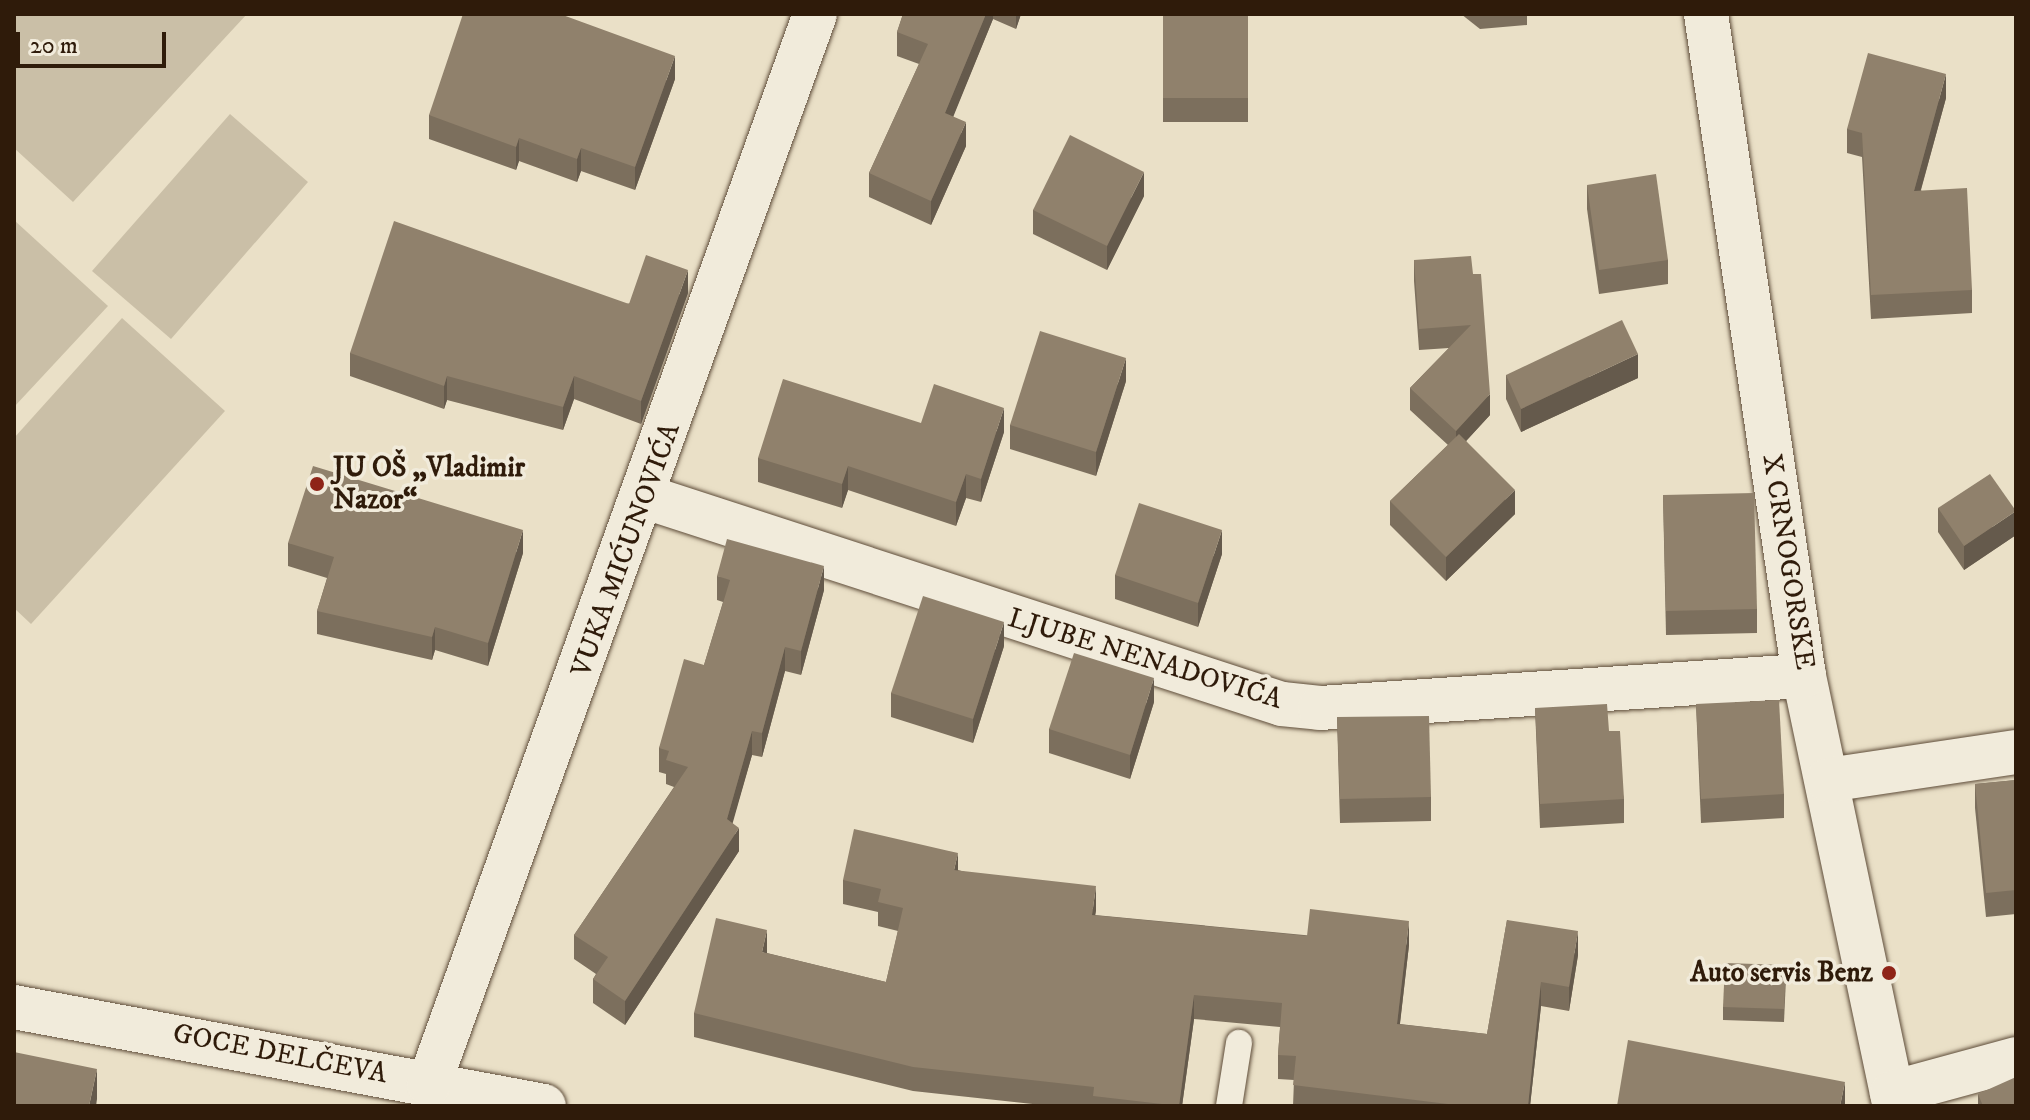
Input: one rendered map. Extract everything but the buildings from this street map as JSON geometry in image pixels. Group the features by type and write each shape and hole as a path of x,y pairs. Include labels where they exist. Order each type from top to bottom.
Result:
{"street":[{"name":"VUKA MIĆUNOVIĆA","path":"429,1084 646,497 815,14"},
{"name":"X CRNOGORSKE","path":"1706,14 1804,676 1894,1099"},
{"name":"LJUBE NENADOVIĆA","path":"646,497 1282,704 1320,708 1804,676"},
{"path":"1828,780 2016,752"},
{"name":"GOCE DELČEVA","path":"14,1007 544,1106"},
{"path":"1894,1099 2016,1059"}],"lane":[{"path":"1229,1106 1239,1043"}],"shaded area":[{"path":"14,14 247,14 73,202 14,148"},
{"path":"230,114 308,182 171,339 92,271"},
{"path":"14,220 108,306 14,407"},
{"path":"122,318 225,411 31,624 14,608 14,438"}],"place":[{"name":"JU OŠ „Vladimir Nazor“","path":"317,484"},
{"name":"Auto servis Benz","path":"1889,973"}]}
